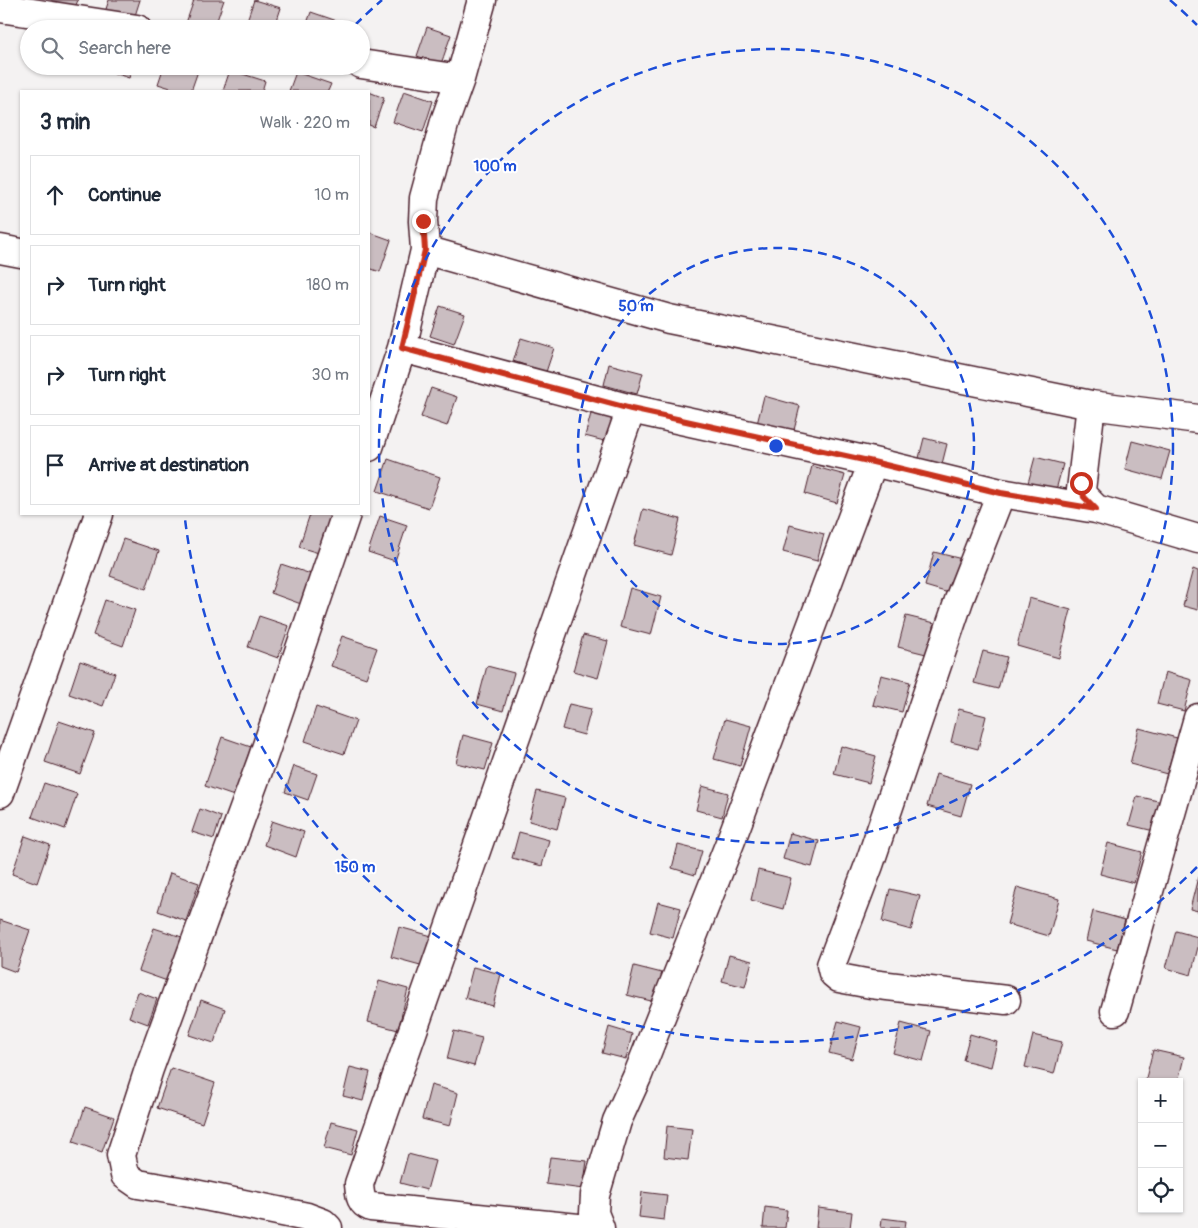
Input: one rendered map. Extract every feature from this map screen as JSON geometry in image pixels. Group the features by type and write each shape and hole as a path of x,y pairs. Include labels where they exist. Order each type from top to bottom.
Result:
{"street":[{"path":"370,444 402,348 425,250 424,198 482,0"},
{"path":"0,8 78,20"},
{"path":"370,65 460,79"},
{"path":"0,249 20,253"},
{"path":"425,250 669,319 1091,405 1198,419"},
{"path":"402,348 631,409 873,462 1001,493 1096,509 1198,538"},
{"path":"1091,405 1081,490 1084,497 1096,509"},
{"path":"578,1228 371,1207 365,1205 361,1199 359,1184 631,409"},
{"path":"600,1228 594,1213 596,1195 617,1121 731,840 873,462"},
{"path":"1001,493 959,600 869,865 831,965 832,973 839,978 871,984 1006,1000"},
{"path":"0,793 100,515"},
{"path":"328,1228 323,1223 307,1217 138,1184 125,1175 121,1155 149,1069 262,760 346,515"},
{"path":"1115,1011 1198,718"}],"building":[{"path":"51,0 78,0 74,10 51,2"},
{"path":"109,0 140,0 134,20 127,20 105,12"},
{"path":"194,0 224,0 217,20 187,20"},
{"path":"254,0 281,8 277,20 247,20"},
{"path":"311,12 334,20 308,20"},
{"path":"427,27 451,35 441,64 417,56"},
{"path":"161,75 197,75 191,90 177,90 158,84"},
{"path":"228,75 246,75 265,81 262,90 223,90"},
{"path":"295,75 305,75 331,84 328,90 289,90"},
{"path":"404,91 433,101 423,132 393,122"},
{"path":"370,92 384,98 374,127 370,125"},
{"path":"370,232 391,240 380,272 370,268"},
{"path":"440,306 465,314 454,344 430,336"},
{"path":"521,338 554,348 546,372 513,361"},
{"path":"609,364 643,373 637,394 604,385"},
{"path":"431,388 457,397 447,426 421,417"},
{"path":"764,396 800,406 793,434 757,424"},
{"path":"593,406 616,412 608,442 585,436"},
{"path":"924,438 947,444 941,468 918,462"},
{"path":"1132,441 1170,451 1162,479 1125,469"},
{"path":"1035,457 1063,464 1056,490 1028,483"},
{"path":"388,459 440,477 429,508 377,491"},
{"path":"812,466 845,475 837,503 805,494"},
{"path":"643,509 680,519 671,555 634,545"},
{"path":"310,515 336,515 322,554 299,547"},
{"path":"380,516 407,525 395,561 368,552"},
{"path":"790,525 824,534 817,561 783,552"},
{"path":"123,539 159,551 146,589 110,576"},
{"path":"934,552 962,559 952,594 925,586"},
{"path":"281,564 311,574 301,604 271,593"},
{"path":"1193,569 1198,571 1198,610 1183,606"},
{"path":"630,588 661,597 651,635 620,627"},
{"path":"1029,598 1071,610 1059,658 1017,646"},
{"path":"105,600 135,610 123,646 93,635"},
{"path":"259,616 289,626 278,658 248,647"},
{"path":"906,616 935,623 926,654 898,647"},
{"path":"583,635 608,641 598,678 573,671"},
{"path":"342,636 377,648 366,678 331,666"},
{"path":"983,651 1007,657 998,689 974,683"},
{"path":"80,661 115,673 103,706 69,694"},
{"path":"487,666 514,673 503,711 477,704"},
{"path":"1165,672 1192,680 1184,711 1157,704"},
{"path":"881,675 910,682 902,712 873,705"},
{"path":"569,704 591,709 584,735 562,729"},
{"path":"316,707 356,721 344,754 305,741"},
{"path":"959,709 986,716 978,749 951,742"},
{"path":"725,719 751,726 740,766 714,759"},
{"path":"59,721 95,733 80,774 45,762"},
{"path":"1139,728 1177,738 1167,774 1130,764"},
{"path":"463,735 493,743 485,770 456,763"},
{"path":"222,737 251,747 234,796 205,786"},
{"path":"841,746 876,756 869,783 834,774"},
{"path":"294,766 317,774 308,800 285,792"},
{"path":"936,774 970,784 961,816 927,806"},
{"path":"44,783 77,794 65,829 32,817"},
{"path":"702,786 728,793 722,817 696,810"},
{"path":"537,791 565,798 557,829 529,821"},
{"path":"1137,796 1162,802 1154,831 1129,825"},
{"path":"200,809 221,817 214,839 192,832"},
{"path":"272,821 304,832 296,857 264,845"},
{"path":"519,832 549,840 542,866 512,858"},
{"path":"790,833 819,841 812,867 783,859"},
{"path":"25,836 50,845 37,883 12,874"},
{"path":"1108,843 1142,852 1134,883 1100,874"},
{"path":"678,845 702,851 695,875 672,868"},
{"path":"758,870 791,878 783,909 751,900"},
{"path":"170,873 199,883 186,921 158,911"},
{"path":"1198,877 1198,911 1190,909"},
{"path":"1017,887 1059,899 1049,936 1007,924"},
{"path":"890,889 920,896 911,930 882,922"},
{"path":"658,902 681,908 673,938 650,932"},
{"path":"1093,911 1125,920 1117,949 1086,941"},
{"path":"0,920 30,930 16,972 0,966"},
{"path":"399,927 432,936 424,966 391,957"},
{"path":"154,928 185,938 170,982 139,971"},
{"path":"1176,931 1198,937 1198,947 1191,975 1166,968"},
{"path":"729,955 752,961 745,987 722,981"},
{"path":"634,966 662,973 655,1002 627,995"},
{"path":"473,967 501,974 493,1006 465,998"},
{"path":"379,981 408,989 398,1030 368,1022"},
{"path":"138,992 157,999 148,1024 129,1017"},
{"path":"201,1000 225,1009 214,1043 189,1035"},
{"path":"838,1021 861,1027 852,1059 829,1053"},
{"path":"901,1023 931,1031 923,1061 893,1053"},
{"path":"609,1027 632,1034 626,1059 602,1053"},
{"path":"454,1031 482,1038 474,1066 447,1059"},
{"path":"970,1034 997,1042 991,1067 963,1060"},
{"path":"1033,1035 1062,1042 1054,1074 1025,1067"},
{"path":"1153,1050 1184,1057 1179,1078 1146,1078"},
{"path":"350,1067 370,1072 363,1101 343,1096"},
{"path":"171,1068 215,1083 202,1123 157,1108"},
{"path":"431,1085 458,1093 450,1126 422,1119"},
{"path":"85,1107 114,1117 102,1152 73,1142"},
{"path":"331,1122 358,1129 351,1155 324,1148"},
{"path":"667,1126 692,1129 688,1160 664,1157"},
{"path":"408,1154 435,1161 427,1190 400,1183"},
{"path":"550,1157 587,1161 583,1189 546,1184"},
{"path":"642,1192 667,1195 664,1220 639,1217"},
{"path":"765,1207 787,1210 785,1228 763,1228"},
{"path":"818,1208 852,1212 850,1228 816,1228"},
{"path":"882,1218 906,1221 905,1228 881,1228"}],"route":[{"path":"423,221 425,250 402,348 631,409 873,462 1001,493 1096,509 1084,497 1081,483"}]}
